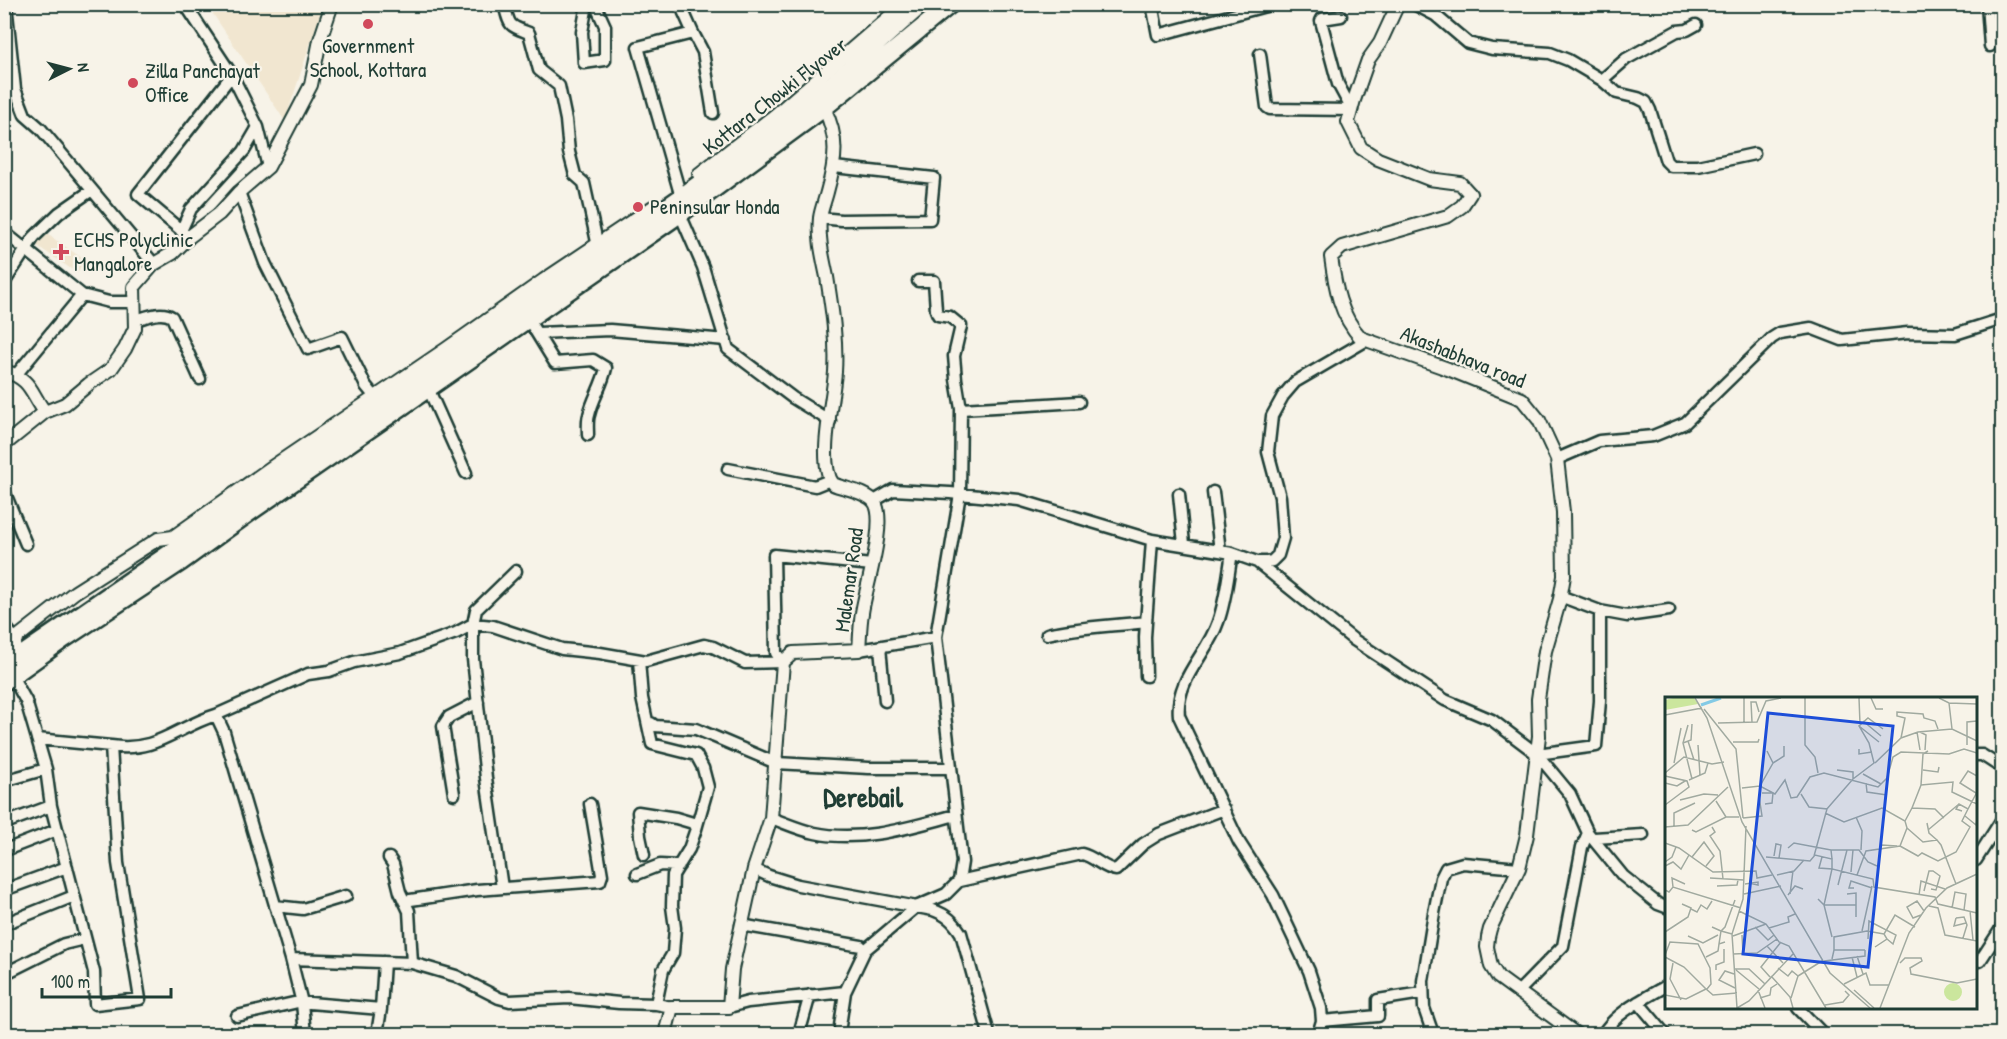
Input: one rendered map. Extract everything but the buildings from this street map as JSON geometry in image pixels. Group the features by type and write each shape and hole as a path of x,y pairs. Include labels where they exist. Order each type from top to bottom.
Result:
{"highway":[{"path":"10,666 64,639 181,562 680,214 824,108 951,4"},
{"name":"Kottara Chowki Flyover","path":"10,666 598,249 789,117 834,82 912,8"}],"street":[{"path":"6,4 15,89 25,115 40,129 154,264"},
{"path":"185,4 232,75 258,127 268,167"},
{"path":"185,234 219,214 239,192 268,167 311,85 320,40 332,4"},
{"path":"10,666 75,592 158,539 173,537 375,397 598,249 584,183 575,175 569,152 566,120 559,86 539,70 529,33 514,29 508,20 504,4"},
{"path":"587,4 582,32 584,63 606,60 605,26 595,4"},
{"path":"680,4 703,51 713,112"},
{"path":"1152,4 1158,35 1273,4"},
{"name":"Akashabhava road","path":"1398,4 1380,43 1368,60 1348,122 1361,148 1378,159 1429,179 1460,183 1470,194 1462,206 1448,216 1342,247 1331,256 1342,311 1351,327 1361,338 1448,369 1522,399 1539,420 1557,459 1563,512 1564,576 1544,661 1538,699 1537,754 1528,824 1519,868 1490,929 1487,947 1494,972 1576,1035"},
{"path":"1414,4 1435,15 1468,43 1492,49 1550,53 1568,60 1602,80 1617,93 1646,102 1666,161 1671,166 1698,166 1754,154"},
{"path":"1987,4 1990,46"},
{"path":"1341,16 1321,21 1338,84 1353,110"},
{"path":"1602,80 1626,59 1677,31 1696,26"},
{"path":"680,193 638,47 693,33"},
{"path":"1260,54 1267,107 1270,109 1353,110"},
{"path":"185,234 138,194 232,75"},
{"path":"728,469 815,486 830,480 826,450 835,371 834,322 822,249 820,218 834,167 832,124 824,108"},
{"path":"4,445 45,412 64,404 111,369 125,349 135,328 134,287 154,264 173,253 185,234 191,209 244,151 258,127"},
{"path":"820,218 841,220 930,219 934,178 834,167"},
{"path":"4,283 34,237 59,213 92,190"},
{"path":"239,192 265,262 308,349 342,337 366,386 375,397"},
{"path":"680,214 703,267 728,349 793,398 830,421"},
{"path":"4,232 82,295 109,302 134,302"},
{"path":"918,280 934,281 938,315 950,317 960,326 954,356 961,409 960,494 936,638 962,862 959,881"},
{"path":"45,412 32,388 10,373 82,295"},
{"path":"135,320 169,314 200,379"},
{"path":"528,318 555,363 592,360 606,368 603,384 596,395 588,417 588,435"},
{"path":"1557,459 1599,441 1653,436 1685,423 1772,338 1780,333 1811,328 1842,340 1908,333 1955,334 2002,319"},
{"path":"538,333 610,330 726,340"},
{"path":"1257,562 1272,561 1278,555 1283,538 1280,497 1268,452 1272,417 1283,396 1295,382 1367,340"},
{"path":"428,388 466,473"},
{"path":"961,409 1079,402"},
{"name":"Malemar Road","path":"783,662 793,653 859,650 862,613 878,529 877,510 874,501 833,484 830,480"},
{"path":"874,501 892,490 1019,500 1152,540 1220,550 1257,562 1354,640 1444,700 1492,720 1537,754 1570,794 1591,835 1623,876 1658,904 1665,907"},
{"path":"4,491 26,544"},
{"path":"1213,492 1220,550"},
{"path":"1179,494 1184,544"},
{"path":"1146,676 1146,622 1152,540"},
{"path":"1232,553 1218,623 1180,693 1179,716 1239,842 1273,895 1309,970 1318,995 1322,1021 1318,1035"},
{"path":"729,1006 732,969 741,925 754,869 771,818 783,662 776,653 774,555 872,565"},
{"path":"502,888 486,778 473,658 473,624 476,610 516,571"},
{"path":"1560,596 1600,611 1627,616 1669,610"},
{"path":"1537,754 1596,746 1600,701 1600,611"},
{"path":"1047,634 1072,629 1146,622"},
{"path":"37,740 122,748 149,746 200,720 308,674 400,653 456,633 473,624 492,626 562,649 646,661 704,645 713,646 746,663 783,662"},
{"path":"4,625 10,666 26,701 46,769 51,807 93,972 95,1004 140,999 118,863 111,746"},
{"path":"859,650 936,638"},
{"path":"880,647 885,701"},
{"path":"639,660 642,698 652,744 696,755 703,768 708,787 689,849 673,874 672,906 675,928 673,953 663,970 656,1004"},
{"path":"454,794 443,726 449,717 478,702"},
{"path":"216,715 224,732 291,959 302,1003 305,1035"},
{"path":"651,723 655,726 696,729 776,763 869,768 951,768"},
{"path":"1979,755 2001,764"},
{"path":"4,781 46,769"},
{"path":"404,901 502,888 600,881 602,875 590,804"},
{"path":"8,822 51,807"},
{"path":"840,1026 845,992 865,950 916,908 946,894 959,881 1082,854 1090,856 1111,870 1116,870 1143,844 1159,834 1224,809"},
{"path":"644,855 638,812 676,818 693,823 696,829"},
{"path":"771,818 813,833 832,836 877,834 956,815"},
{"path":"1977,859 2002,819"},
{"path":"4,845 8,849 57,830"},
{"path":"1591,835 1643,835"},
{"path":"1519,991 1563,946 1582,847 1591,835"},
{"path":"389,858 409,911 412,963"},
{"path":"1433,1035 1424,1008 1422,993 1434,913 1441,878 1446,868 1463,863 1519,868"},
{"path":"637,874 660,865 679,866"},
{"path":"4,890 67,867"},
{"path":"754,869 798,885 946,915 961,933 989,1035"},
{"path":"4,924 74,896"},
{"path":"275,906 303,909 346,896"},
{"path":"741,925 861,946"},
{"path":"1980,962 2002,927"},
{"path":"4,974 64,944 85,939"},
{"path":"291,959 412,963 445,972 510,1001 569,998 672,1006 729,1006 845,992"},
{"path":"377,1035 384,962"},
{"path":"1603,1035 1609,1025 1638,1002 1665,987"},
{"path":"1322,1021 1378,1016 1378,1000 1381,998 1422,993"},
{"path":"800,1035 810,995"},
{"path":"1638,1002 1665,1035"},
{"path":"237,1017 302,1003 381,1010"},
{"path":"665,1035 672,1006"},
{"path":"1799,1009 1823,1035"}],"shaded area":[{"path":"207,5 323,5 285,121"},
{"name":"ECHS Polyclinic Mangalore","path":"47,234 85,260 77,273 36,245"}],"place":[{"name":"Government School, Kottara","path":"368,24"},
{"name":"Zilla Panchayat Office","path":"133,83"},
{"name":"Peninsular Honda","path":"638,207"},
{"name":"ECHS Polyclinic Mangalore","path":"61,252"}],"district":[{"name":"Derebail","path":"863,798"}]}
